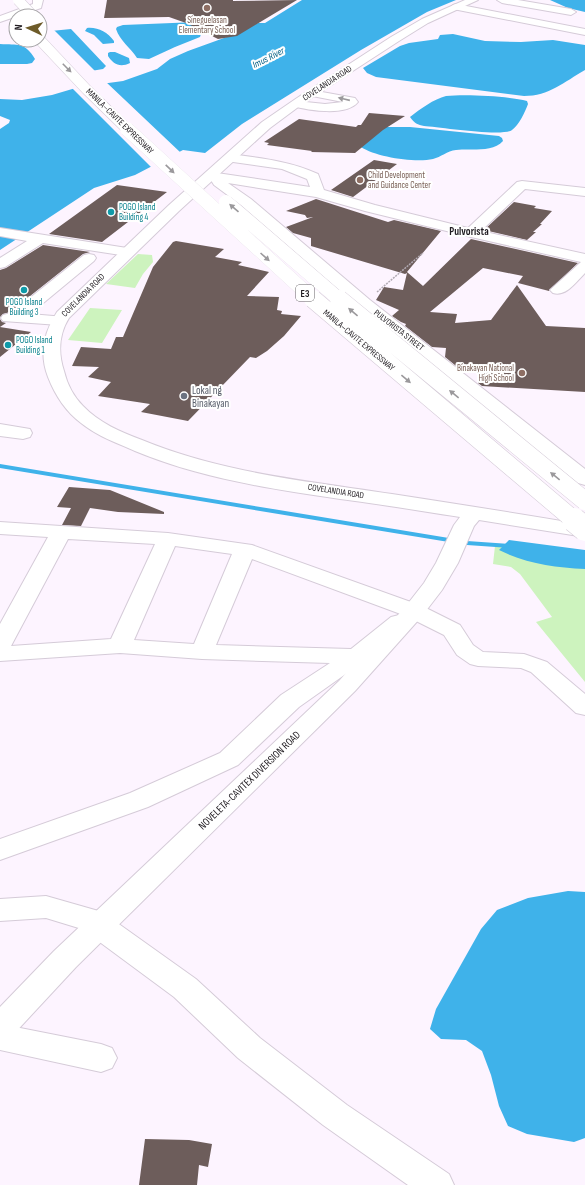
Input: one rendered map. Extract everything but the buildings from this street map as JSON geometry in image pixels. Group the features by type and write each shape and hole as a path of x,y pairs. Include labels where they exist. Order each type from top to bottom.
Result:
{"main road":[{"path":"18,0 26,8"},
{"path":"0,19 38,6 38,0"},
{"path":"502,0 571,12"},
{"path":"469,4 563,28 585,32"},
{"path":"469,4 552,22 561,25 563,28"},
{"name":"COVELANDIA ROAD","path":"469,4 425,21 311,93 266,125 230,158 214,177 174,208 68,309 59,320 53,336 52,359 57,377 66,397 81,415 90,422 128,442 184,463 237,475 469,519 585,530"},
{"name":"MANILA–CAVITE EXPRESSWAY","path":"48,31 124,108 214,191 353,312 585,501"},
{"name":"MANILA–CAVITE EXPRESSWAY","path":"48,48 110,112 199,197 330,315 585,530"},
{"path":"292,107 343,108 352,102 351,100 343,98 311,93"},
{"path":"292,107 322,114"},
{"path":"230,158 304,172 313,177 318,193"},
{"path":"214,177 274,185 318,193 362,206 471,233 585,258"},
{"name":"PULVORISTA STREET","path":"214,177 246,202 364,303 585,479"},
{"path":"471,233 522,185 585,192"},
{"path":"0,232 127,252"},
{"path":"0,264 41,238"},
{"path":"7,318 90,258"},
{"path":"558,290 585,265"},
{"path":"7,318 59,320"},
{"path":"0,430 23,433"},
{"name":"NOVELETA-CAVITEX DIVERSION ROAD","path":"0,1028 99,925 347,686 414,611 434,585 469,519"},
{"path":"0,528 168,539 245,549 414,611 452,630 465,650 478,658 524,661 539,667 585,707"},
{"path":"0,645 61,532"},
{"path":"120,646 168,539"},
{"path":"202,652 245,549"},
{"path":"0,850 139,800 229,759 290,701 356,656 414,611"},
{"path":"0,654 120,646 202,652 356,656"},
{"path":"0,910 46,907 92,920 185,988 249,1048 336,1115 437,1185"},
{"path":"0,1037 101,1058"}],"path":[{"path":"364,303 423,253"}],"green space":[{"path":"138,254 152,255 153,262 143,274 135,288 106,284"},
{"path":"90,308 122,310 102,343 68,340"},
{"path":"495,546 585,561 585,682 536,622 552,617 520,574 511,567 493,564"}],"water":[{"name":"Imus River","path":"302,0 456,0 427,12 361,50 242,124 205,153 183,150 135,175 94,188 0,250 0,129 9,123 10,120 0,116 0,99 22,100 52,95 79,87 123,81 157,69 170,59 188,51 235,34 258,23 265,23"},
{"path":"550,0 585,0 585,12 568,8"},
{"path":"197,22 204,25 200,37 149,59 137,58 120,37 116,29 117,27 123,25"},
{"path":"87,28 95,28 102,31 114,41 114,43 103,44 94,35 85,31"},
{"path":"71,29 106,66 103,69 91,71 51,31"},
{"path":"453,34 485,41 521,42 553,40 585,45 585,70 549,91 541,94 524,96 376,77 367,73 363,68 400,46 409,43 438,39 440,35"},
{"path":"0,44 8,44 8,48 25,48 35,59 32,63 27,64 0,64"},
{"path":"115,52 129,58 130,63 120,65 115,63 108,56 108,53"},
{"path":"464,95 519,99 527,101 528,104 517,125 512,130 506,132 470,131 424,126 416,123 410,117 432,102 446,96"},
{"path":"383,127 410,127 499,136 503,141 498,145 487,149 453,151 433,159 406,160 376,154 361,147"},
{"path":"509,540 585,550 585,569 530,562 499,550"},
{"path":"568,891 585,892 585,1138 574,1142 527,1134 508,1126 499,1106 491,1075 482,1051 466,1040 441,1039 430,1029 436,1009 481,929 497,910 528,898"}],"pier":[{"path":"50,29 53,29 97,73 82,72 70,62 54,45 48,36"},
{"path":"106,82 181,153 153,169 71,87"}],"waterway":[{"path":"0,466 467,543 511,546"}],"place":[{"name":"Sineguelasan Elementary School","path":"207,8"},
{"name":"Child Development and Guidance Center","path":"360,180"},
{"name":"POGO Island Building 4","path":"111,212"},
{"name":"POGO Island Building 3","path":"24,290"},
{"name":"POGO Island Building 1","path":"8,345"},
{"name":"Binakayan National High School","path":"522,373"},
{"name":"Lokal ng Binakayan","path":"184,396"}],"district":[{"name":"Pulvorista","path":"469,231"}]}
